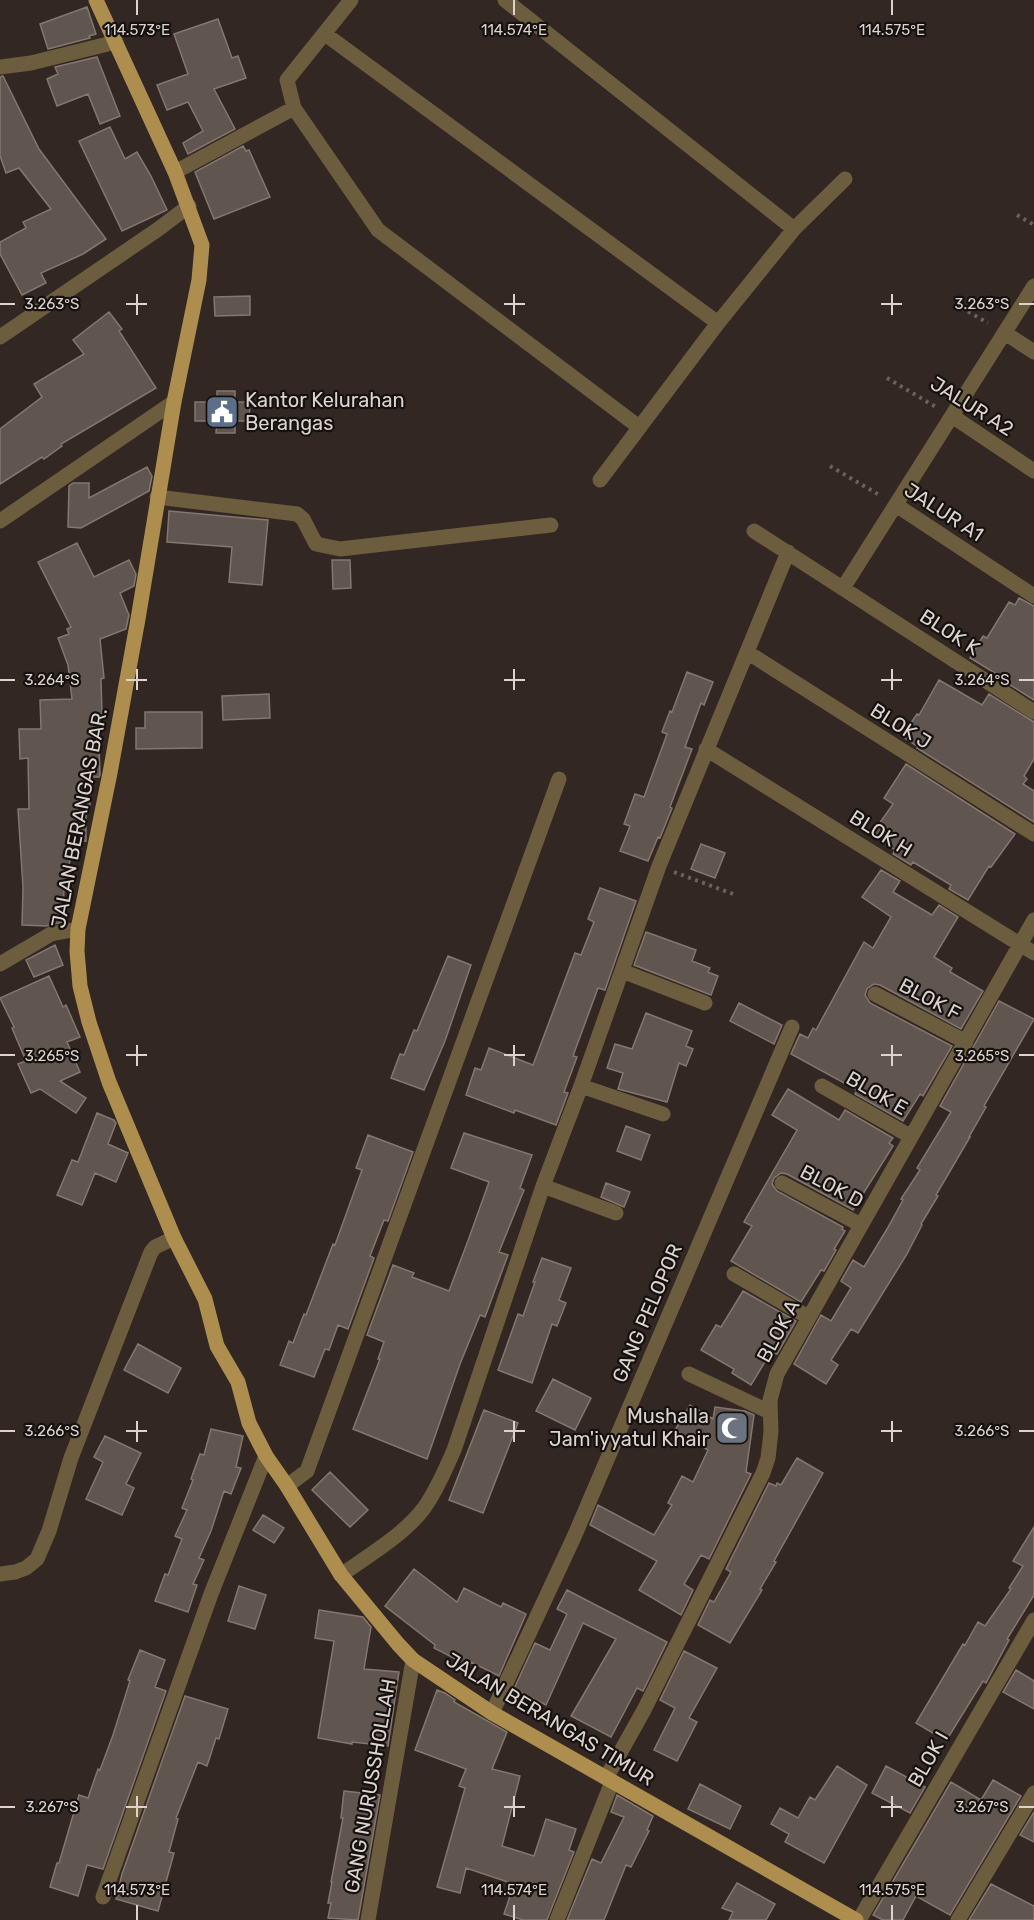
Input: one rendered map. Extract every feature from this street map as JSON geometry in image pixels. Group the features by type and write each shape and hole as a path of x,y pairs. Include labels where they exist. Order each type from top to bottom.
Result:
{"main road":[{"name":"JALAN BERANGAS BAR.","path":"96,0 175,172 202,245 199,280 174,402 138,619 78,929 77,971 89,1022 109,1082 174,1238 205,1299 217,1346 238,1382 249,1422"},
{"name":"JALAN BERANGAS TIMUR","path":"249,1422 266,1456 341,1575 413,1660 492,1713 857,1920"}],"street":[{"path":"351,0 287,80 294,108 378,230 639,427"},
{"path":"505,0 794,229"},
{"path":"325,34 718,323"},
{"path":"0,67 31,63 116,42"},
{"path":"175,172 294,108"},
{"path":"600,480 718,323 794,229 845,179"},
{"path":"0,337 189,206"},
{"path":"843,588 1034,286"},
{"path":"1005,333 1034,352"},
{"path":"0,521 174,402"},
{"name":"JALUR A2","path":"952,416 1034,471"},
{"path":"158,497 297,514 303,519 316,544 340,549 551,525"},
{"name":"JALUR A1","path":"896,505 1034,596"},
{"name":"BLOK K","path":"754,531 1034,712"},
{"path":"341,1575 415,1518 438,1486 454,1450 543,1186 582,1086 659,866 788,552"},
{"name":"BLOK J","path":"747,652 1034,834"},
{"name":"BLOK H","path":"706,748 1034,953"},
{"path":"287,1486 307,1471 559,779"},
{"name":"BLOK A","path":"557,1920 609,1780 763,1473 768,1458 771,1432 770,1400 777,1374 1034,920"},
{"path":"0,964 45,937 78,929"},
{"path":"621,971 705,1003"},
{"name":"BLOK F","path":"875,994 966,1042"},
{"name":"GANG PELOPOR","path":"492,1713 574,1537 792,1026"},
{"path":"582,1086 663,1114"},
{"name":"BLOK E","path":"822,1086 910,1136"},
{"name":"BLOK D","path":"782,1183 861,1225"},
{"path":"543,1186 616,1213"},
{"path":"0,1574 26,1568 37,1559 49,1531 71,1458 151,1252 155,1247 174,1238"},
{"path":"734,1274 808,1317"},
{"path":"689,1374 770,1412"},
{"path":"103,1897 211,1594 266,1456"},
{"name":"BLOK I","path":"857,1920 1034,1620"},
{"name":"GANG NURUSSHOLLAH","path":"369,1920 413,1660"},
{"path":"958,1920 1034,1793"}],"path":[{"path":"1017,215 1034,225"},
{"path":"955,304 1005,333"},
{"name":"JALUR A2","path":"887,378 952,416"},
{"name":"JALUR A1","path":"830,466 896,505"},
{"path":"659,866 733,894"}],"building":[{"path":"87,7 96,34 89,36 90,38 48,49 40,24"},
{"path":"218,19 232,58 238,56 246,78 214,89 235,129 188,154 183,143 203,131 188,102 167,110 157,85 188,74 174,34"},
{"path":"97,57 120,116 100,124 88,94 57,106 47,79 58,74 55,67"},
{"path":"3,76 39,149 106,239 83,254 41,273 46,283 22,295 0,254 0,242 26,228 23,222 51,209 19,168 6,173 0,156 0,77"},
{"path":"110,127 125,159 137,152 167,210 122,231 79,141"},
{"path":"243,146 246,151 249,150 270,197 214,219 195,172"},
{"path":"250,296 250,315 215,316 214,297"},
{"path":"109,312 122,329 119,331 156,388 61,444 62,446 44,459 42,457 0,484 0,429 42,397 34,384 84,354 73,340"},
{"name":"Kantor Kelurahan Berangas","path":"217,391 235,391 235,402 250,402 249,421 235,421 235,433 216,433 217,421 195,421 195,402 217,402"},
{"path":"147,467 152,476 149,491 81,528 68,527 69,486 73,483 89,483 89,498"},
{"path":"169,511 268,520 262,585 229,582 232,547 167,542"},
{"path":"77,543 94,577 129,560 136,574 134,586 120,593 129,615 126,629 100,639 104,678 101,679 102,715 98,716 100,775 89,777 90,805 86,805 86,841 74,842 64,888 63,922 46,926 22,925 23,887 18,809 29,809 28,758 20,759 19,729 41,729 40,700 72,699 68,665 58,638 69,634 67,629 71,627 38,562"},
{"path":"332,560 350,560 351,588 333,589"},
{"path":"1019,598 1034,606 1034,700 970,658 983,636 987,638 1009,602 1015,605"},
{"path":"687,672 713,682 704,705 701,703 685,747 692,749 670,807 672,808 648,861 620,851 630,826 624,824 635,794 644,797 667,734 662,732"},
{"path":"939,680 982,705 989,694 1034,722 1034,759 1024,776 1027,779 1023,784 1034,791 1034,822 917,748 902,736 917,714 919,715"},
{"path":"269,694 270,718 223,720 222,696"},
{"path":"145,712 202,712 202,748 136,749 136,728 145,728"},
{"path":"906,764 1015,834 991,867 989,866 968,900 949,889 951,885 913,862 911,865 893,854 895,850 872,834 893,804 884,798"},
{"path":"701,844 725,853 715,878 691,869"},
{"path":"881,870 900,881 893,892 932,915 939,905 958,917 934,957 952,968 950,972 983,991 961,1029 880,985 874,984 867,989 865,995 870,1003 952,1046 923,1096 920,1094 903,1121 855,1094 857,1090 791,1054 800,1034 808,1038 813,1028 816,1030 864,942 873,948 891,917 862,897"},
{"path":"600,888 636,901 605,990 598,988 573,1056 577,1057 564,1092 568,1093 556,1125 515,1110 514,1113 466,1095 475,1068 481,1070 489,1048 533,1065 575,953 581,955 594,922 588,919"},
{"path":"646,932 696,950 692,961 710,968 708,972 718,976 711,995 634,965"},
{"path":"55,945 63,965 34,977 26,960"},
{"path":"448,956 471,965 445,1041 424,1090 391,1078 400,1054 404,1055 414,1030 417,1031"},
{"path":"49,976 63,1007 66,1005 80,1037 67,1042 80,1072 60,1081 86,1098 76,1113 40,1089 31,1093 18,1064 26,1061 12,1028 14,1027 0,998"},
{"path":"999,1001 1034,1019 984,1106 986,1107 936,1195 938,1196 907,1254 858,1333 851,1329 831,1360 838,1365 826,1384 794,1364 821,1315 831,1321 851,1288 841,1281 853,1260 864,1267 887,1229 903,1200 901,1199 920,1170 917,1168 951,1112 940,1106"},
{"path":"739,1003 782,1025 774,1044 730,1021"},
{"path":"646,1013 692,1031 686,1046 693,1049 686,1066 679,1063 667,1102 618,1089 623,1073 607,1068 615,1044 632,1049"},
{"path":"788,1089 839,1120 845,1110 893,1138 889,1143 893,1146 853,1210 787,1174 781,1173 774,1178 772,1184 777,1191 843,1227 845,1231 824,1271 821,1270 801,1302 731,1261 752,1226 744,1222 797,1130 772,1115"},
{"path":"97,1113 116,1123 108,1144 128,1153 116,1182 95,1173 82,1205 57,1195 72,1160 78,1162"},
{"path":"626,1126 650,1135 641,1160 617,1151"},
{"path":"464,1133 532,1155 520,1188 524,1190 499,1252 508,1255 485,1317 480,1315 460,1364 427,1459 353,1429 380,1359 378,1359 384,1342 367,1335 393,1265 414,1273 412,1277 449,1291 469,1238 489,1182 451,1168"},
{"path":"368,1135 413,1152 388,1221 384,1220 370,1256 374,1258 348,1329 338,1325 329,1350 325,1349 314,1377 280,1365 289,1341 293,1343 304,1314 306,1315 333,1244 335,1245 362,1170 356,1168"},
{"path":"606,1183 630,1192 624,1207 601,1197"},
{"path":"542,1258 571,1268 559,1300 566,1303 557,1326 552,1324 532,1383 498,1370 518,1314 523,1316"},
{"path":"743,1291 796,1321 777,1354 771,1352 751,1385 732,1373 734,1369 701,1350 716,1325 721,1327"},
{"path":"138,1344 181,1368 168,1393 124,1370"},
{"path":"553,1379 591,1398 575,1430 536,1411"},
{"path":"690,1405 713,1419 715,1407 745,1411 754,1415 746,1472 751,1474 709,1559 701,1555 684,1584 693,1590 681,1615 639,1590 657,1561 590,1525 598,1505 654,1535 672,1505 668,1503 682,1476 693,1482 708,1450 675,1430"},
{"path":"484,1410 518,1423 483,1513 449,1500"},
{"path":"211,1429 243,1436 236,1467 241,1468 231,1494 224,1491 211,1531 199,1558 204,1560 193,1584 197,1585 188,1612 155,1601 182,1539 175,1536 187,1510 182,1508 200,1454 204,1455"},
{"path":"105,1436 141,1453 126,1484 134,1488 122,1515 86,1499 103,1462 94,1457"},
{"path":"797,1458 823,1473 774,1561 776,1562 760,1589 762,1590 730,1643 698,1625 710,1600 714,1602 731,1572 726,1569 769,1483 776,1486 777,1483 781,1485"},
{"path":"330,1472 368,1510 350,1527 312,1490"},
{"path":"263,1515 284,1528 274,1543 253,1530"},
{"path":"1034,1527 1034,1595 1007,1639 1009,1640 986,1683 983,1681 946,1741 916,1723 978,1622 985,1626 1011,1589 1009,1588 1023,1566 1013,1561"},
{"path":"414,1569 457,1602 464,1588 501,1607 503,1603 526,1614 499,1676 471,1662 469,1666 434,1648 435,1645 385,1606"},
{"path":"239,1586 266,1595 255,1629 228,1621"},
{"path":"567,1590 667,1642 643,1691 637,1688 611,1737 571,1716 616,1639 583,1623 546,1705 514,1689 535,1643 550,1650 567,1614 557,1609"},
{"path":"319,1610 363,1617 371,1627 364,1669 399,1672 388,1746 352,1742 352,1744 318,1738 334,1641 315,1638"},
{"path":"140,1650 165,1660 155,1687 166,1691 103,1869 87,1865 78,1896 50,1887 79,1795 88,1798 98,1769 100,1770 130,1681 128,1680"},
{"path":"684,1651 717,1668 689,1718 697,1722 677,1761 654,1750 675,1708 660,1700"},
{"path":"1016,1670 1034,1681 1034,1709 1003,1692"},
{"path":"437,1690 507,1732 492,1769 520,1776 502,1846 534,1856 546,1819 576,1829 569,1850 574,1852 547,1920 523,1920 504,1914 514,1884 466,1868 460,1893 437,1887 465,1788 459,1786 466,1769 415,1750"},
{"path":"185,1696 228,1709 219,1739 216,1738 207,1766 198,1762 176,1818 178,1819 169,1852 174,1853 158,1911 116,1899 122,1874"},
{"path":"837,1766 867,1785 824,1863 785,1842 789,1834 771,1824 780,1808 798,1818 810,1797 815,1800"},
{"path":"886,1766 925,1787 910,1813 872,1793"},
{"path":"993,1780 1021,1796 950,1915 916,1896 903,1920 883,1920 873,1915 951,1782 981,1800"},
{"path":"700,1784 741,1806 730,1829 688,1809"},
{"path":"344,1791 380,1795 358,1920 328,1918 331,1882 343,1818 341,1818"},
{"path":"617,1795 653,1816 647,1830 649,1831 631,1867 626,1865 604,1920 567,1920 592,1859 601,1863 624,1817 611,1812"},
{"path":"1034,1812 1034,1842 1020,1835"},
{"path":"737,1883 775,1904 766,1920 729,1920 733,1912 722,1908"},
{"path":"991,1884 1034,1906 1034,1920 969,1920"}],"place":[{"name":"Kantor Kelurahan Berangas","path":"222,412"},
{"name":"Mushalla Jam'iyyatul Khair","path":"732,1428"}]}
